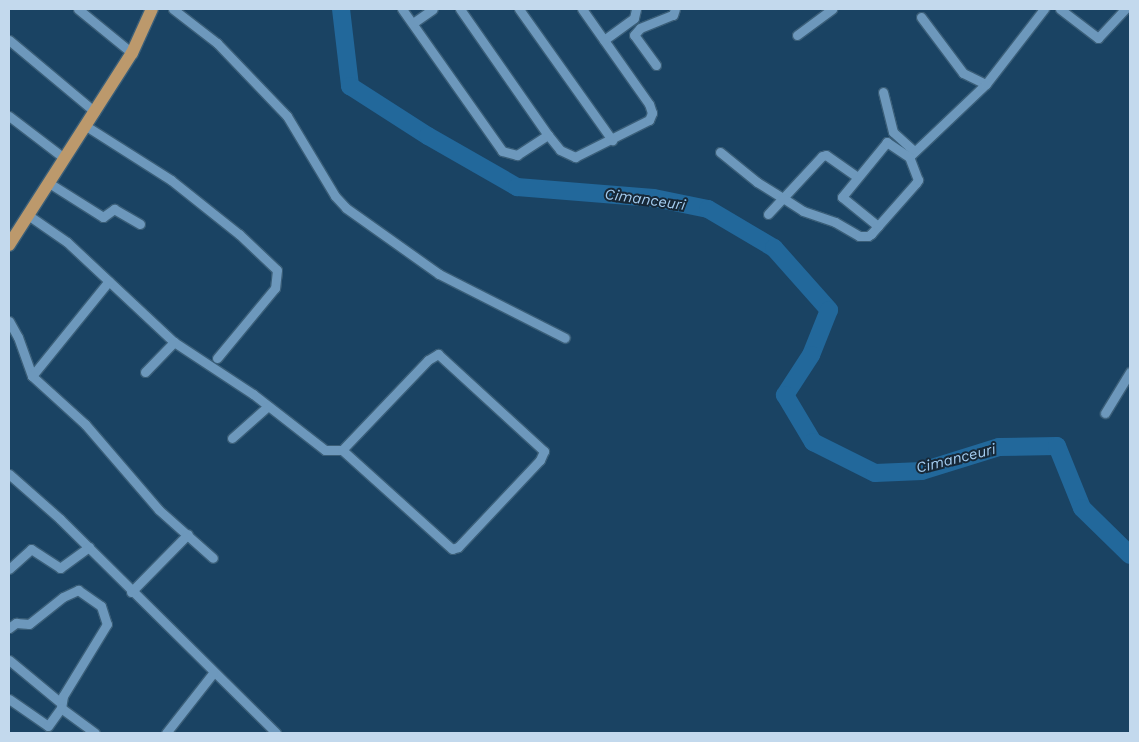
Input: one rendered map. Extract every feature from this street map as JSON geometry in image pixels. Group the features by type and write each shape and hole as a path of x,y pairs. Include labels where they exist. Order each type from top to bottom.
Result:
{"main road":[{"path":"9,245 132,53 152,9"}],"street":[{"path":"78,9 132,53"},
{"path":"173,9 217,43 288,116 335,196 346,208 439,274 565,338"},
{"path":"402,9 502,151 517,155 548,135"},
{"path":"412,23 434,9"},
{"path":"460,9 548,135 560,150 576,157 649,120 652,113 649,104 582,9"},
{"path":"519,9 612,140"},
{"path":"604,40 634,18 636,9"},
{"path":"656,66 634,34 640,28 673,15 675,9"},
{"path":"797,35 832,9"},
{"path":"911,154 986,84 1044,9"},
{"path":"1060,9 1098,38 1125,9"},
{"path":"921,17 963,73 986,84"},
{"path":"9,40 95,112"},
{"path":"720,152 757,182 803,211 836,222 864,238 878,226 918,180 911,154 892,132 882,92"},
{"path":"9,116 64,158"},
{"path":"86,126 171,180 239,234 277,270 276,288 217,358"},
{"path":"878,226 842,197 856,176 885,142 911,154"},
{"path":"768,214 822,156 826,156 856,176"},
{"path":"49,184 101,216 106,216 114,209 140,224"},
{"path":"28,215 66,242 174,342 268,406 318,446 325,450 342,450 452,549 458,547 540,460 544,451 438,354 428,360 342,450"},
{"path":"32,376 109,281"},
{"path":"9,321 18,337 32,376 85,424 151,500 213,558"},
{"path":"145,372 174,342"},
{"path":"1105,413 1130,372"},
{"path":"232,438 268,406"},
{"path":"9,474 89,547 130,592 276,733"},
{"path":"130,592 188,534"},
{"path":"9,569 31,549 60,568 89,547"},
{"path":"9,628 16,623 29,624 63,596 78,590 101,606 107,624 48,726 9,699"},
{"path":"9,660 95,733"},
{"path":"166,733 213,673"}],"waterway":[{"name":"Cimanceuri","path":"341,9 350,86 428,136 517,187 654,198 708,209 774,248 829,310 811,355 785,395 813,442 875,473 922,471 999,447 1057,446 1082,508 1130,555"}]}
